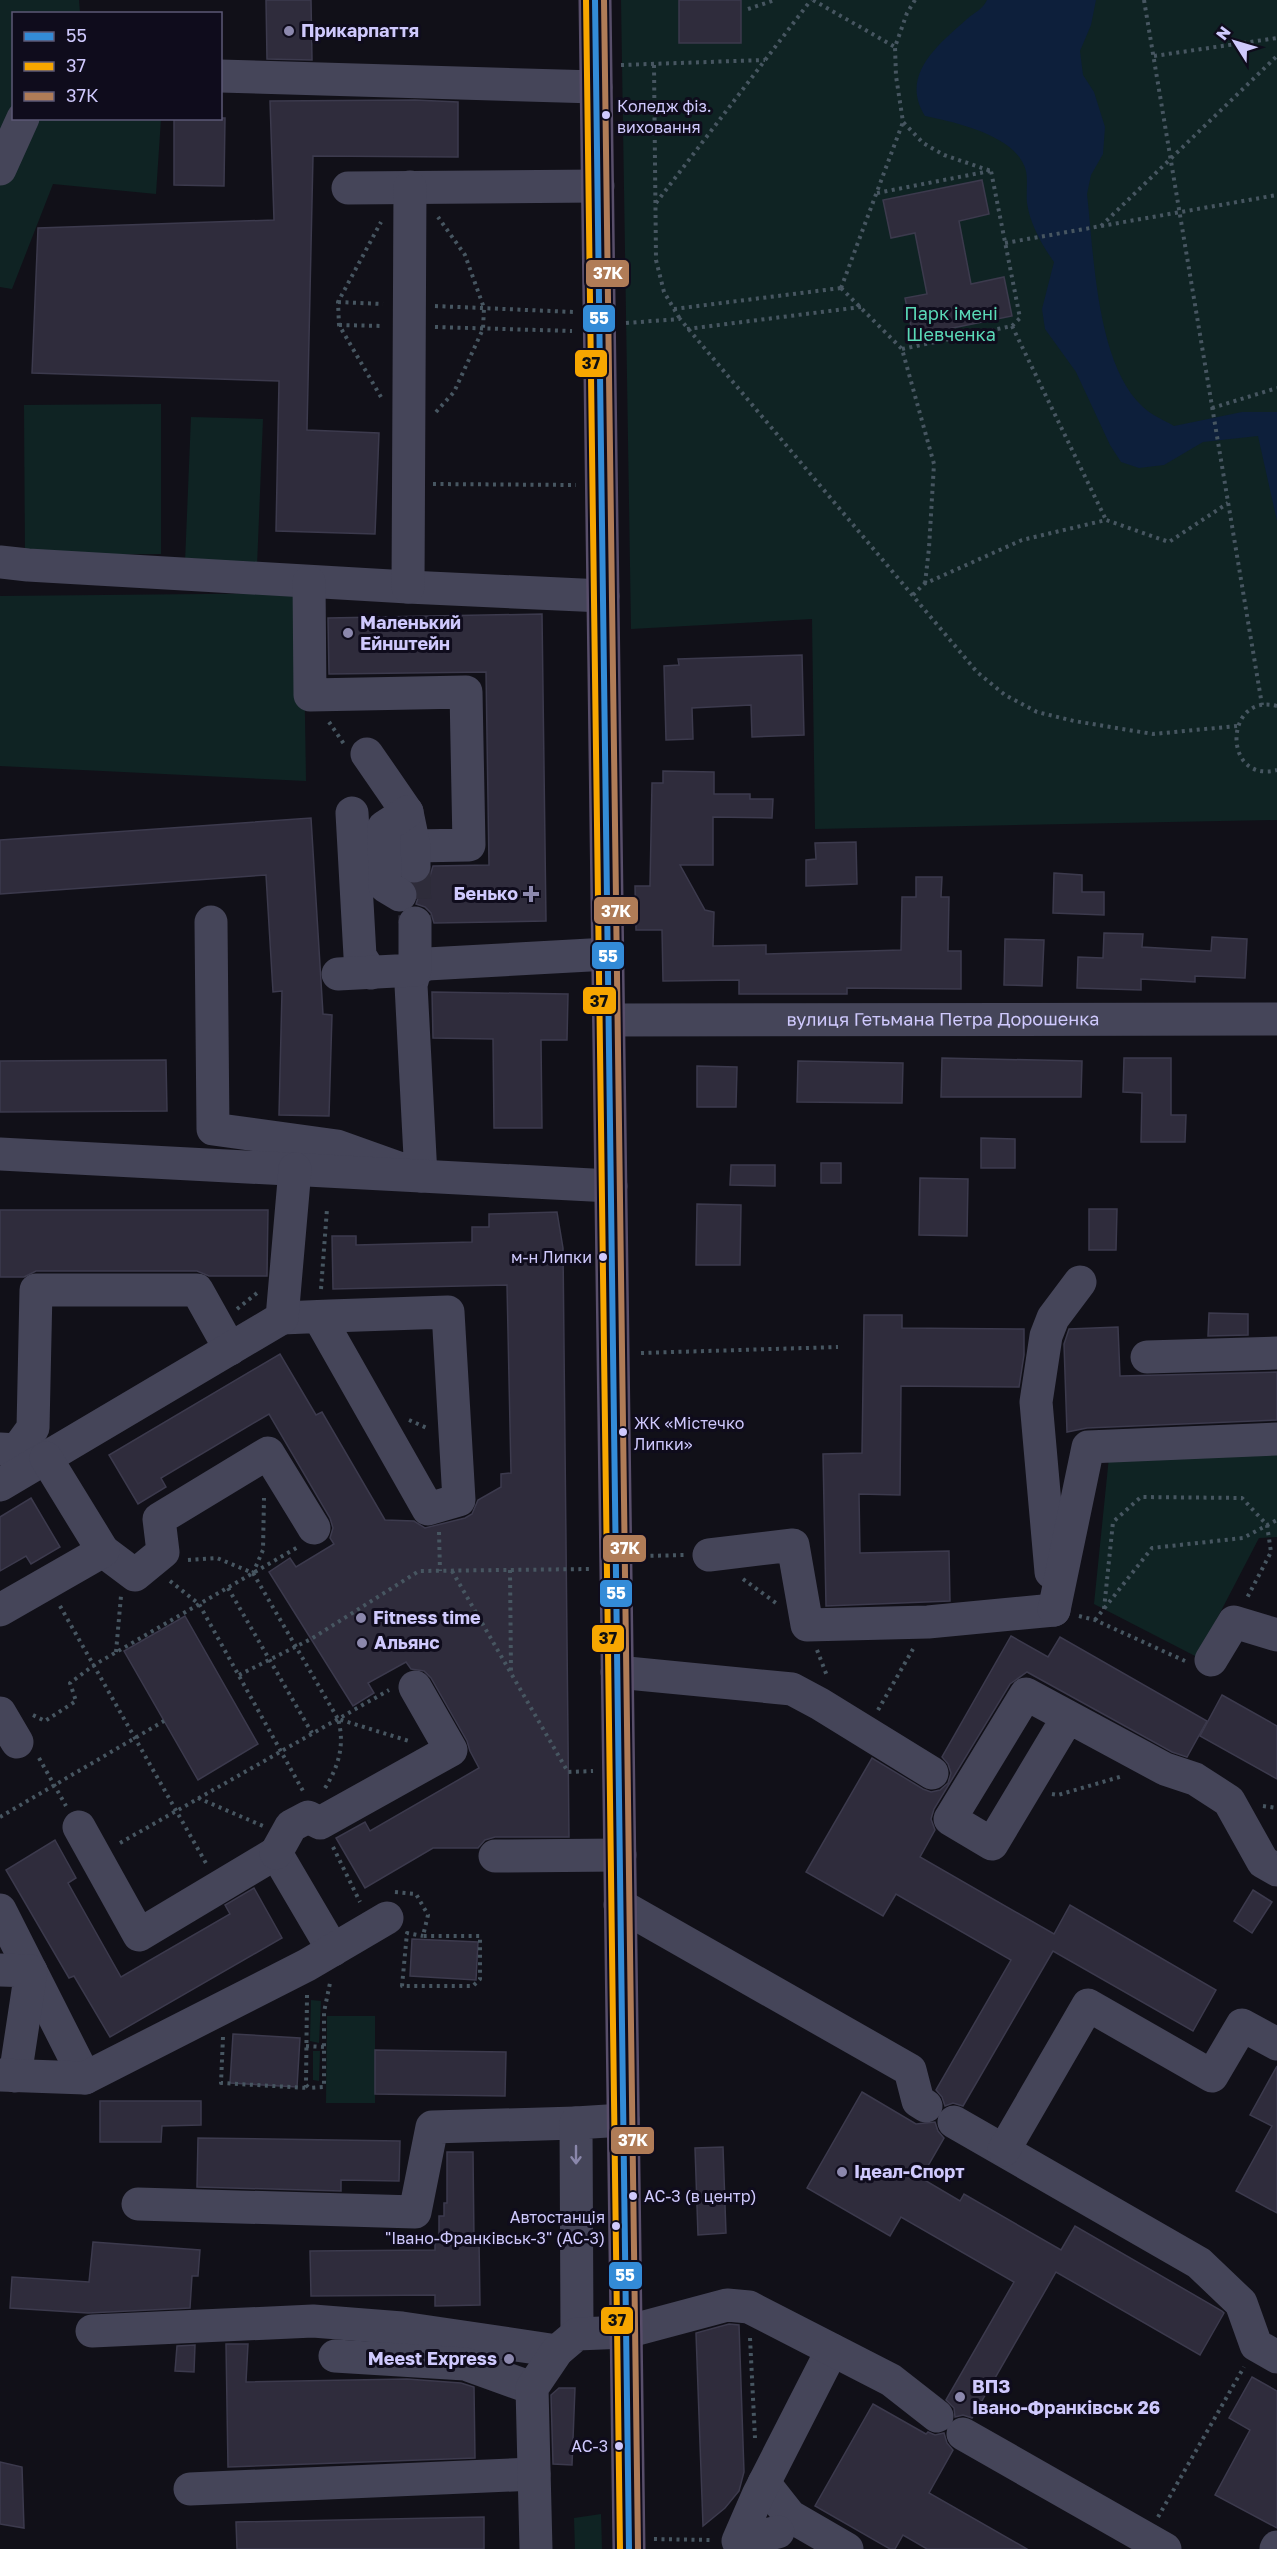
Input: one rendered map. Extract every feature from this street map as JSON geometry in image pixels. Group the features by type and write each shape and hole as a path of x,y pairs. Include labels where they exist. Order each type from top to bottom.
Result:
{"main road":[{"path":"595,0 617,1672 615,1881 623,2120 629,2544"}],"street":[{"path":"222,76 596,87"},
{"path":"0,169 22,120"},
{"path":"348,188 598,186"},
{"path":"408,587 409,187"},
{"path":"0,562 309,582 603,596"},
{"path":"309,582 310,694 466,692 469,845 414,856 407,812 368,754"},
{"path":"407,812 384,827 385,886 407,909 416,970 411,985 421,1176"},
{"path":"352,813 360,956 371,973"},
{"path":"211,922 213,1129 337,1146 421,1176"},
{"path":"338,975 416,970 427,964 608,954"},
{"name":"вулиця Гетьмана Петра Дорошенка","path":"609,1020 1277,1019"},
{"path":"0,1154 611,1186"},
{"path":"282,1318 295,1170"},
{"path":"1054,1610 1036,1402 1047,1335 1053,1318 1080,1282"},
{"path":"0,1449 17,1450 33,1428 36,1290 197,1290 230,1349"},
{"path":"0,1485 282,1318 448,1312 459,1500 428,1509 319,1317"},
{"path":"1147,1357 1277,1353"},
{"path":"1054,1610 1088,1447 1277,1439"},
{"path":"46,1458 103,1551 135,1575 163,1552 159,1519 268,1453 314,1528"},
{"path":"709,1555 793,1545 807,1625 928,1622 1054,1610"},
{"path":"0,1610 103,1551"},
{"path":"1211,1660 1234,1623 1277,1635"},
{"path":"617,1672 792,1689 953,1785"},
{"path":"79,1827 139,1935 219,1887 291,1826 308,1817 320,1823 451,1750 406,1693"},
{"path":"1068,1717 992,1844 950,1820 953,1785 1026,1694 1158,1766 1195,1779 1229,1801 1263,1862 1277,1870"},
{"path":"272,1840 334,1949"},
{"path":"495,1857 615,1881 910,2070 918,2101 1199,2263 1241,2303 1267,2351"},
{"path":"0,1910 15,1971 8,2076 85,2078 334,1949 380,1908"},
{"path":"15,1971 85,2078"},
{"path":"1004,2150 1088,2005 1212,2076 1242,2025 1277,2044"},
{"path":"138,2204 415,2212 432,2127 623,2120"},
{"path":"536,2549 532,2388 567,2343 576,2123"},
{"path":"92,2331 313,2320 567,2343 626,2332 727,2304 749,2307 891,2380 950,2425 1156,2544"},
{"path":"740,2545 765,2483 832,2350"},
{"path":"335,2356 465,2364 532,2388"},
{"path":"190,2489 534,2474"},
{"path":"765,2483 790,2516 847,2549"},
{"path":"740,2545 778,2532"}],"path":[{"path":"748,9 775,0"},
{"path":"656,204 812,0 895,47"},
{"path":"841,288 903,122 896,76 895,47 907,13 915,0"},
{"path":"1144,0 1262,705"},
{"path":"1154,56 1277,38"},
{"path":"1100,226 1277,56"},
{"path":"765,60 654,65 656,260 664,292 686,329 977,672 1005,695 1037,712 1074,721 1153,734 1237,726"},
{"path":"903,122 923,143 944,154 991,171"},
{"path":"876,194 991,171"},
{"path":"902,349 1012,326 1020,318 991,171"},
{"path":"385,405 339,325 338,302 409,187 465,255 484,308 483,329 454,392 408,444"},
{"path":"1005,243 1277,195"},
{"path":"674,309 841,288"},
{"path":"841,288 902,349 934,464 929,548 924,584"},
{"path":"338,302 483,329 577,331"},
{"path":"686,329 861,307"},
{"path":"339,325 484,308 577,312"},
{"path":"619,324 680,319"},
{"path":"1012,326 1106,520"},
{"path":"1212,408 1277,388"},
{"path":"408,484 580,485"},
{"path":"913,595 924,584 1022,540 1106,520 1169,542 1228,502"},
{"path":"1277,706 1262,705 1251,709 1237,726 1235,737 1236,748 1242,758 1260,771 1277,770"},
{"path":"613,1354 838,1347"},
{"path":"253,1573 263,1550 264,1488"},
{"path":"1104,1608 1113,1522 1142,1497 1242,1498 1268,1525 1271,1552 1234,1623"},
{"path":"1095,1620 1152,1548 1243,1538 1277,1520"},
{"path":"439,1522 440,1570"},
{"path":"182,1560 217,1558 253,1573 338,1719 343,1735 337,1768 325,1789"},
{"path":"239,1675 296,1647 419,1571 597,1569"},
{"path":"451,1570 568,1772 600,1771"},
{"path":"510,1570 511,1673"},
{"path":"168,1579 199,1604 308,1800"},
{"path":"47,1582 219,1887"},
{"path":"116,1652 122,1587"},
{"path":"228,1588 312,1733"},
{"path":"865,1732 928,1622"},
{"path":"807,1625 828,1677"},
{"path":"16,1723 45,1721 76,1701 70,1683 94,1665"},
{"path":"96,1858 176,1810 391,1689 406,1693"},
{"path":"338,1719 416,1744"},
{"path":"0,1817 164,1721"},
{"path":"1023,1791 1058,1795 1158,1766"},
{"path":"197,1798 272,1840"},
{"path":"329,1838 380,1908 397,1890 416,1894 428,1915 423,1936"},
{"path":"407,1934 423,1936 480,1936 480,1979 472,1986 402,1986 407,1934"},
{"path":"223,2035 221,2083 309,2088 324,2086 324,2012 334,1949"},
{"path":"297,1997 307,1991 306,2085 309,2088"},
{"path":"306,2046 324,2047"},
{"path":"749,2307 756,2448"},
{"path":"1156,2544 1267,2351"},
{"path":"629,2544 682,2539 740,2545"}],"green space":[{"path":"0,0 79,0 80,12 12,12 12,120 161,120 156,194 53,184 12,289 0,287"},
{"name":"Парк імені Шевченка","path":"621,0 1277,0 1277,820 815,829 812,619 631,629"},
{"path":"161,404 161,554 25,555 24,405"},
{"path":"191,417 263,419 257,566 185,563"},
{"path":"303,593 306,781 0,766 0,596"},
{"path":"1277,1451 1277,1537 1259,1538 1197,1657 1094,1604 1109,1457"},
{"path":"311,2000 321,2001 319,2043 310,2041"},
{"path":"327,2016 375,2016 375,2103 326,2103"},
{"path":"313,2051 320,2051 319,2081 313,2080"},
{"path":"601,2514 602,2549 575,2549 574,2518"}],"water":[{"path":"987,0 1096,0 1091,25 1080,51 1083,75 1094,92 1105,127 1103,154 1091,175 1087,194 1100,307 1106,337 1115,364 1127,388 1143,407 1174,426 1242,412 1277,412 1277,521 1258,436 1203,442 1164,465 1139,468 1121,462 1110,445 1076,372 1045,329 1042,309 1054,262 1031,219 1027,203 1026,171 1021,159 1011,148 984,133 925,116 918,101 919,74 945,39 981,9"}],"building":[{"name":"Прикарпаття","path":"266,0 311,0 312,60 267,59"},
{"path":"679,0 741,0 741,43 679,43"},
{"path":"270,101 458,102 458,157 313,156 307,430 379,433 375,534 276,531 279,381 32,373 38,228 274,220"},
{"path":"225,118 224,186 174,185 174,120 222,120"},
{"path":"982,180 989,214 959,221 971,284 1004,277 1012,316 913,336 905,298 927,294 915,233 891,238 883,200"},
{"path":"542,614 546,921 434,923 431,913 425,907 416,904 419,895 415,885 424,882 430,876 433,866 489,865 486,672 329,674 328,618"},
{"path":"802,655 804,735 752,737 751,705 692,708 693,739 666,740 664,666 679,665 678,659"},
{"path":"663,771 714,772 714,794 750,794 750,799 773,799 772,818 713,817 713,865 680,865 705,910 714,912 713,946 766,945 766,954 901,950 902,897 916,897 916,877 942,877 941,897 949,897 948,951 961,951 961,989 847,988 847,994 739,994 739,980 663,981 662,930 636,930 635,886 650,886 652,783 663,783"},
{"path":"311,818 323,1014 332,1015 329,1116 279,1115 282,991 273,992 266,875 0,894 0,840"},
{"path":"856,842 857,884 806,886 806,860 816,859 815,843"},
{"path":"1054,873 1082,875 1082,892 1104,892 1104,915 1053,913"},
{"path":"1104,933 1143,934 1142,947 1211,951 1212,937 1247,939 1245,978 1195,976 1195,982 1141,979 1141,990 1077,988 1078,957 1103,958"},
{"path":"1005,939 1044,940 1042,986 1004,985"},
{"path":"432,992 568,994 567,1040 541,1040 542,1128 494,1128 493,1039 433,1038"},
{"path":"942,1058 1082,1061 1081,1097 941,1097"},
{"path":"1124,1058 1171,1058 1171,1115 1186,1115 1185,1142 1141,1142 1142,1093 1123,1092"},
{"path":"166,1060 167,1111 0,1112 0,1061"},
{"path":"798,1061 903,1063 902,1103 797,1102"},
{"path":"697,1066 737,1067 736,1107 697,1107"},
{"path":"981,1138 1015,1139 1015,1168 981,1168"},
{"path":"821,1163 841,1163 841,1183 821,1183"},
{"path":"731,1165 775,1165 775,1186 730,1185"},
{"path":"920,1178 968,1179 967,1236 919,1235"},
{"path":"697,1204 741,1205 740,1265 696,1265"},
{"path":"1089,1209 1117,1209 1116,1250 1089,1250"},
{"path":"0,1210 268,1210 267,1276 209,1276 197,1271 36,1271 24,1277 0,1277"},
{"path":"557,1212 563,1248 569,1837 495,1837 485,1840 478,1848 433,1848 365,1888 336,1838 365,1822 370,1831 479,1768 467,1741 431,1678 424,1671 411,1669 406,1662 368,1683 374,1693 353,1706 269,1572 290,1558 296,1567 334,1544 330,1538 333,1528 330,1518 269,1414 161,1478 166,1487 138,1504 109,1455 280,1354 316,1415 322,1412 385,1520 414,1521 425,1528 465,1518 472,1514 478,1500 501,1487 501,1474 511,1473 507,1285 333,1289 332,1236 356,1236 356,1245 472,1242 472,1227 489,1227 489,1214"},
{"path":"1209,1313 1248,1314 1248,1335 1208,1336"},
{"path":"864,1315 902,1315 902,1328 1024,1329 1024,1355 1019,1387 901,1386 900,1495 859,1494 860,1553 949,1551 950,1601 826,1606 823,1454 862,1453"},
{"path":"1118,1327 1120,1376 1277,1372 1277,1420 1087,1428 1067,1432 1064,1344 1069,1329"},
{"path":"31,1498 60,1547 31,1564 26,1556 0,1571 0,1517"},
{"path":"185,1616 258,1744 198,1780 124,1651"},
{"path":"1011,1636 1048,1657 1060,1637 1207,1721 1187,1757 1172,1752 1027,1672 1010,1684 934,1809 931,1819 935,1830 920,1857 1054,1934 1070,1905 1216,1990 1193,2031 1053,1951 963,2106 953,2103 945,2106 936,2090 1011,1960 896,1894 883,1916 806,1872 872,1758 931,1792 940,1790 948,1783 951,1773 942,1757"},
{"path":"1222,1695 1277,1726 1277,1779 1200,1736"},
{"path":"55,1840 76,1878 68,1883 121,1977 230,1914 225,1905 254,1888 282,1938 110,2037 74,1976 69,1978 6,1870"},
{"path":"1253,1890 1272,1902 1252,1933 1234,1921"},
{"path":"412,1939 478,1942 476,1980 410,1976"},
{"path":"233,2034 300,2038 297,2087 230,2083"},
{"path":"375,2050 506,2052 505,2096 375,2094"},
{"path":"1277,2066 1277,2213 1236,2191 1272,2126 1250,2115"},
{"path":"862,2092 916,2124 935,2122 944,2138 921,2178 960,2201 964,2194 1061,2250 1075,2226 1222,2311 1224,2313 1200,2355 1056,2272 972,2418 963,2415 955,2417 954,2408 946,2400 1014,2282 901,2217 890,2236 807,2188"},
{"path":"100,2101 201,2101 201,2125 162,2126 161,2142 100,2142"},
{"path":"198,2138 400,2141 399,2181 341,2180 341,2191 197,2187"},
{"path":"723,2147 726,2233 698,2235 695,2148"},
{"path":"447,2152 473,2152 474,2240 479,2240 480,2305 435,2306 435,2295 311,2296 310,2251 435,2250 435,2241 439,2241 439,2216 444,2216 444,2203 447,2203"},
{"path":"93,2242 200,2250 198,2276 192,2276 190,2308 88,2313 10,2308 12,2277 89,2282"},
{"path":"729,2324 739,2325 744,2472 739,2491 725,2508 703,2526 696,2333"},
{"path":"226,2344 248,2344 246,2382 407,2379 461,2383 474,2387 475,2458 228,2467"},
{"path":"195,2345 194,2372 175,2371 177,2346"},
{"path":"1252,2377 1277,2391 1277,2528 1215,2495 1250,2430 1229,2418"},
{"path":"559,2388 575,2388 572,2465 553,2464 551,2395"},
{"path":"873,2404 926,2434 928,2432 935,2435 944,2433 947,2443 953,2450 929,2493 1027,2549 927,2549 903,2535 895,2549 890,2549 815,2506"},
{"path":"0,2462 22,2467 24,2528 0,2524"},
{"path":"484,2517 484,2549 237,2549 236,2522"}],"tunnel":[{"path":"414,866 415,923"}],"transit line":[{"name":"37","path":"586,0 620,2549"},
{"name":"55","path":"595,0 629,2549"},
{"name":"37К","path":"604,0 638,2549"}],"place":[{"name":"Прикарпаття","path":"289,31"},
{"name":"Коледж фіз. виховання","path":"606,115"},
{"name":"Маленький Ейнштейн","path":"348,633"},
{"name":"Бенько","path":"531,894"},
{"name":"м-н Липки","path":"603,1257"},
{"name":"ЖК «Містечко Липки»","path":"623,1432"},
{"name":"Fitness time","path":"361,1618"},
{"name":"Альянс","path":"362,1643"},
{"name":"Ідеал-Спорт","path":"842,2172"},
{"name":"АС-3 (в центр)","path":"633,2196"},
{"name":"Автостанція \"Івано-Франківськ-3\" (АС-3)","path":"616,2226"},
{"name":"Meest Express","path":"509,2359"},
{"name":"ВПЗ Івано-Франківськ 26","path":"960,2397"},
{"name":"АС-3","path":"619,2446"}]}
